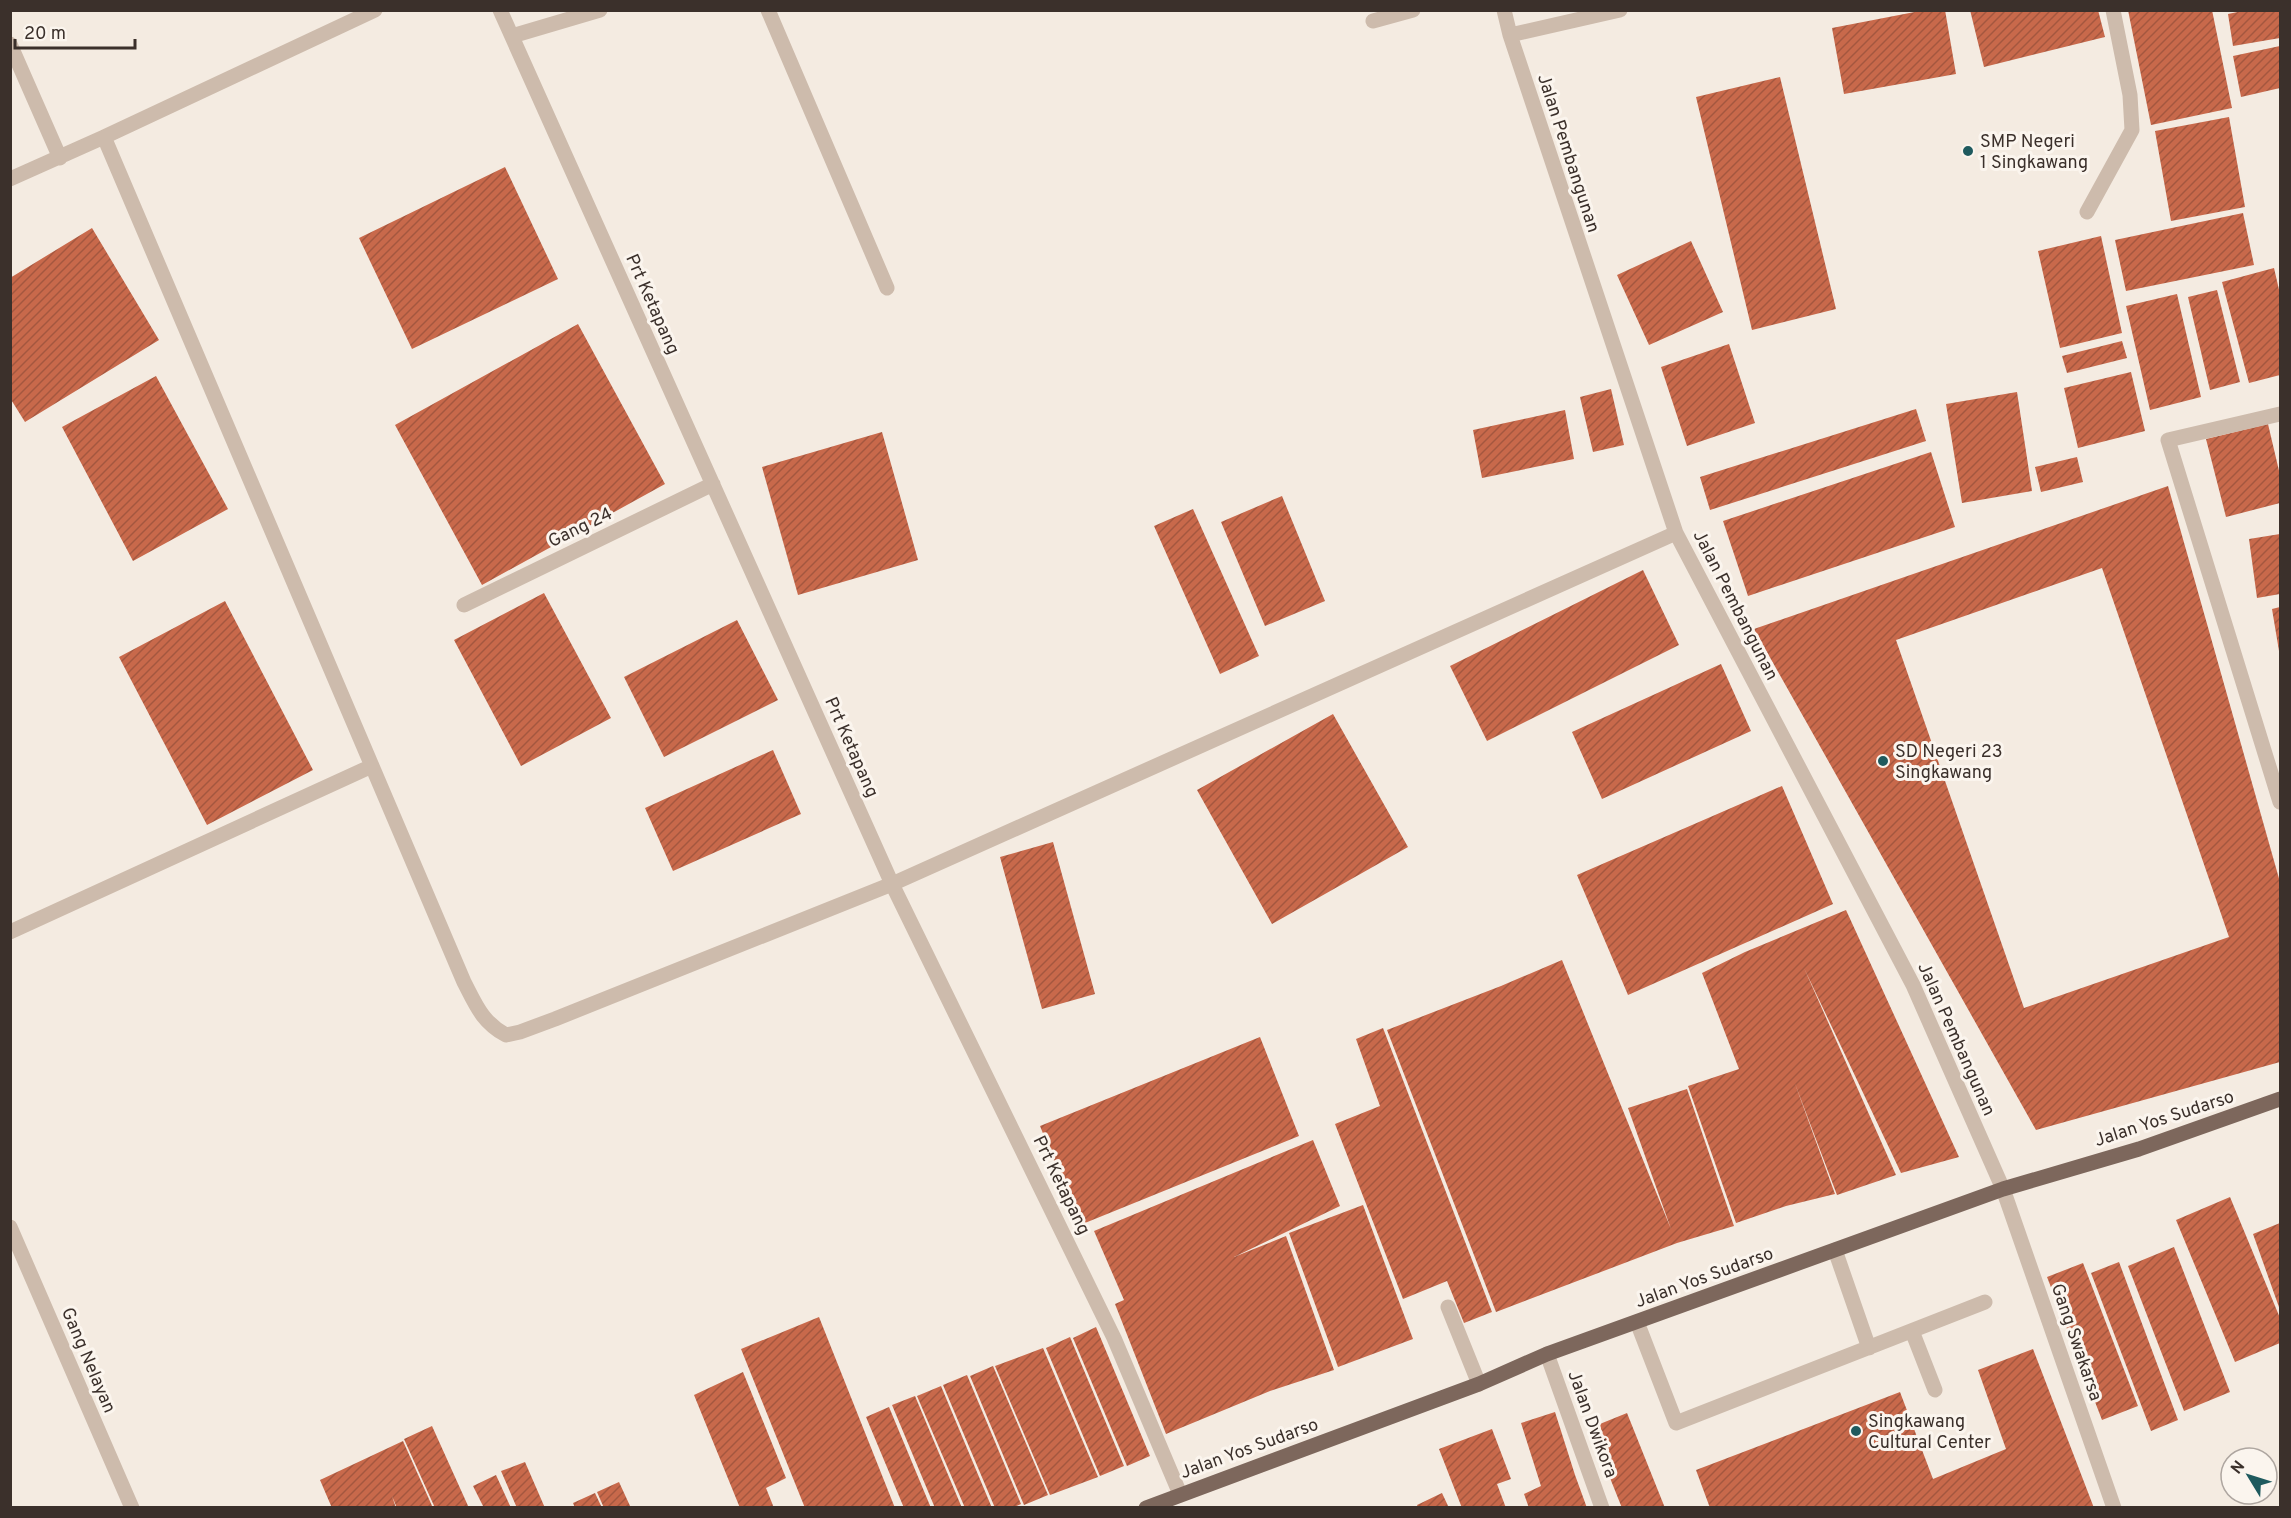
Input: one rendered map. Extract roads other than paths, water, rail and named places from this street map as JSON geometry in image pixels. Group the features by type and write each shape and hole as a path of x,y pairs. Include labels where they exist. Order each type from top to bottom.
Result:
{"main road":[{"name":"Jalan Yos Sudarso","path":"1146,1508 1479,1384 1547,1354 2003,1189 2139,1149 2280,1099"}],"street":[{"path":"10,179 60,158 375,10"},
{"name":"Prt Ketapang","path":"500,10 892,884 1114,1338 1180,1494"},
{"path":"512,36 600,10"},
{"path":"768,10 887,288"},
{"path":"1373,21 1413,10"},
{"name":"Jalan Pembangunan","path":"1504,10 1510,35 1676,533 1913,985 2003,1189"},
{"path":"1510,35 1620,10"},
{"path":"2087,212 2132,130 2130,95 2113,10"},
{"path":"10,45 60,158"},
{"path":"104,137 464,982 490,1026 506,1035 566,1015 892,884 1676,533"},
{"path":"2280,414 2168,440 2280,802"},
{"name":"Gang 24","path":"464,606 712,484"},
{"path":"10,932 372,766"},
{"name":"Gang Swakarsa","path":"2003,1189 2114,1508"},
{"name":"Gang Nelayan","path":"10,1227 132,1508"},
{"path":"1835,1250 1869,1348"},
{"path":"1637,1322 1676,1423 1985,1302"},
{"path":"1448,1307 1479,1384"},
{"path":"1912,1331 1935,1390"},
{"name":"Jalan Dwikora","path":"1547,1354 1602,1508"}],"place":[{"name":"SMP Negeri 1 Singkawang","path":"1968,151"},
{"name":"SD Negeri 23 Singkawang","path":"1883,761"},
{"name":"Singkawang Cultural Center","path":"1856,1431"}]}
